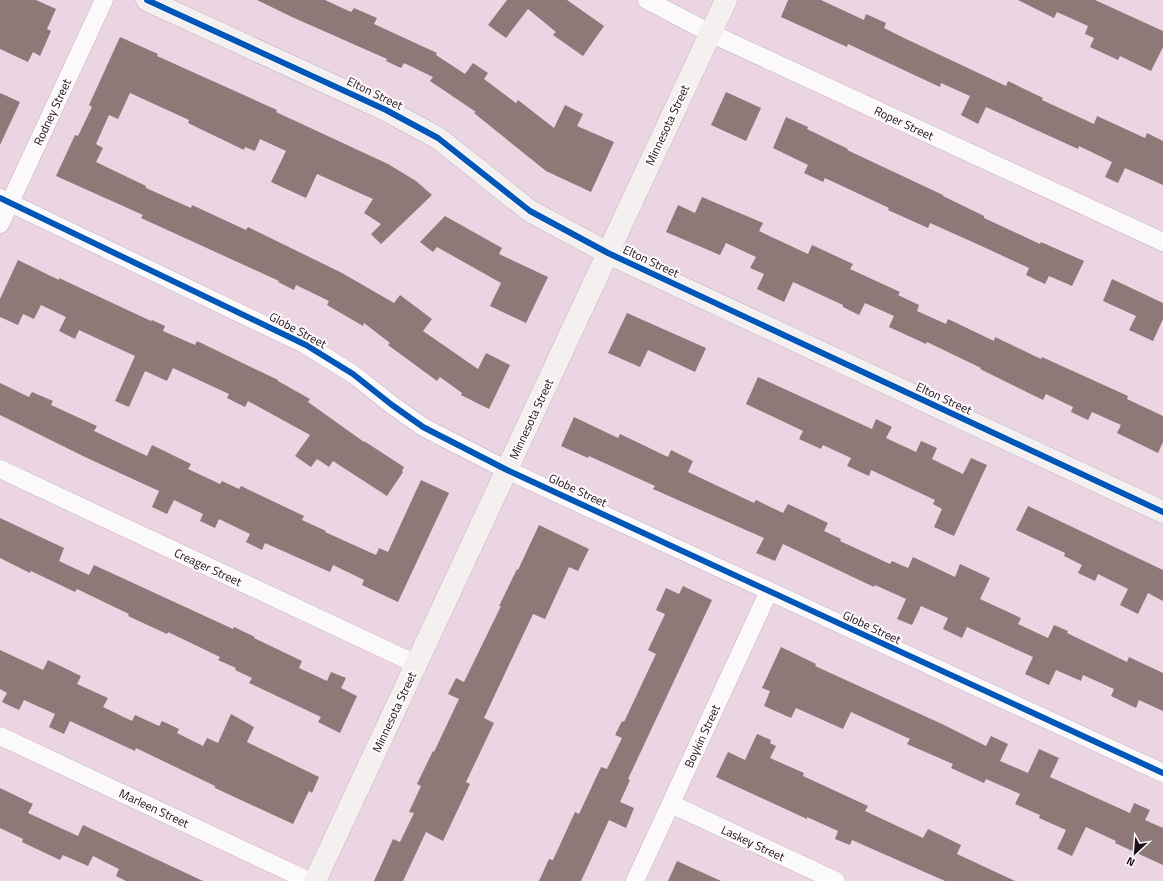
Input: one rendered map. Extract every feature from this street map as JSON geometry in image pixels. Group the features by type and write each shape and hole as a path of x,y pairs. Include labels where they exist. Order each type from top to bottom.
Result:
{"street":[{"name":"Rodney Street","path":"0,224 5,201 104,0"},
{"name":"Elton Street","path":"147,0 386,110 438,138 530,211 608,253 1163,512"},
{"name":"Roper Street","path":"647,0 710,33 1163,242"},
{"name":"Minnesota Street","path":"316,881 726,0"},
{"name":"Globe Street","path":"5,201 306,345 353,374 392,406 423,428 507,470 1163,773"},
{"name":"Creager Street","path":"0,469 416,664"},
{"name":"Boykin Street","path":"635,881 769,591"},
{"name":"Marleen Street","path":"0,736 309,881"},
{"name":"Laskey Street","path":"671,804 836,881"}],"building":[{"path":"0,0 36,0 56,9 47,29 51,31 40,56 33,52 28,62 0,49"},
{"path":"257,0 325,0 351,12 354,8 377,18 374,24 437,53 436,55 465,74 473,63 488,73 484,79 516,103 518,100 554,128 565,105 583,114 577,126 614,142 591,192 546,171 474,113 476,112 430,81 433,77 404,63 401,68 386,61 387,59"},
{"path":"507,0 567,0 604,26 583,56 553,35 556,32 528,9 506,38 488,25"},
{"path":"788,0 821,0 864,20 866,14 886,23 884,28 904,38 1006,86 1008,81 1043,98 1042,100 1094,124 1097,116 1145,138 1147,133 1163,141 1163,185 1125,168 1118,183 1105,177 1112,162 1079,146 1078,149 986,107 978,124 961,115 970,96 941,83 940,87 848,44 847,47 781,17"},
{"path":"1018,0 1095,0 1163,31 1163,47 1151,71 1120,56 1118,60 1090,47 1094,38 1085,34 1088,26 1057,12 1054,18"},
{"path":"120,37 158,54 157,56 277,110 276,112 388,164 416,181 432,195 381,244 371,234 381,224 364,213 373,199 317,174 306,198 271,182 286,151 260,139 255,151 245,147 244,150 188,123 189,120 130,93 118,119 109,115 96,144 103,148 96,162 146,186 146,188 191,208 192,205 246,230 248,227 342,273 394,303 400,295 432,319 423,331 478,369 486,353 510,365 489,409 461,395 462,393 440,377 437,381 388,345 390,343 364,323 363,326 327,305 329,301 296,285 294,290 278,282 279,281 141,218 143,215 56,176 75,135 78,136 92,107 89,105"},
{"path":"726,92 761,108 746,141 711,125"},
{"path":"0,93 20,102 0,145"},
{"path":"786,117 808,127 807,129 848,149 847,150 943,195 984,216 984,218 1040,244 1041,242 1084,261 1072,286 1049,276 1045,284 1026,275 1029,268 977,244 930,223 928,228 888,210 889,208 825,178 823,182 804,173 808,165 773,148"},
{"path":"702,197 763,223 759,231 808,254 812,245 853,264 850,269 900,292 898,295 919,305 917,311 946,324 948,319 994,341 995,337 1041,359 1042,357 1128,396 1127,399 1163,416 1163,442 1158,453 1117,433 1121,425 1092,412 1088,420 1071,412 1073,407 1046,394 1043,400 927,342 926,344 889,327 894,316 865,303 859,315 843,307 843,305 793,282 784,302 757,289 764,274 750,268 756,257 726,243 720,255 666,232 678,205 695,213"},
{"path":"445,216 502,248 499,254 548,277 526,323 490,306 501,283 437,247 433,252 420,242"},
{"path":"18,260 59,280 59,278 151,321 152,320 165,326 163,331 195,345 197,341 278,380 310,399 308,402 364,442 404,467 403,472 387,496 333,461 329,467 317,459 311,467 295,456 310,435 248,401 245,407 227,398 229,394 173,368 167,381 145,371 129,407 115,401 135,356 79,330 75,339 59,331 66,317 41,305 34,319 23,314 18,325 0,317 0,299"},
{"path":"1112,279 1163,303 1163,319 1153,341 1129,330 1136,316 1103,301"},
{"path":"627,313 706,348 695,372 648,350 640,367 608,353"},
{"path":"758,377 872,429 876,419 892,427 886,438 916,452 921,441 937,448 932,459 963,474 971,458 987,465 954,536 934,527 942,509 933,504 935,500 871,470 869,476 847,466 851,458 823,445 821,449 799,439 803,431 746,404"},
{"path":"0,383 29,397 32,392 53,401 51,405 97,426 94,431 147,456 152,445 191,464 188,469 220,484 222,481 239,489 241,486 304,516 302,520 326,531 325,532 376,555 379,548 388,552 421,480 449,493 398,602 362,585 364,580 333,565 330,572 265,543 262,550 246,542 250,534 219,519 215,528 200,521 203,514 174,500 167,514 152,507 159,491 87,458 0,415"},
{"path":"574,417 618,438 620,434 668,457 671,450 693,461 688,472 754,503 756,500 783,513 788,504 828,523 824,531 841,539 840,541 890,564 892,561 908,568 913,557 955,577 960,564 990,578 980,599 1021,618 1018,624 1048,638 1054,625 1068,631 1067,633 1127,662 1129,657 1163,673 1163,711 1139,700 1136,708 1111,696 1114,689 1083,675 1081,681 1056,670 1049,685 1025,674 1033,657 967,627 962,638 943,629 948,618 921,606 912,625 897,619 906,599 875,585 874,587 783,544 775,561 756,553 764,538 653,489 655,486 589,456 588,458 561,446"},
{"path":"1028,506 1163,570 1163,601 1148,593 1138,614 1120,605 1128,589 1098,574 1095,581 1078,573 1082,565 1064,556 1065,553 1016,530"},
{"path":"0,518 64,548 59,561 89,575 94,565 233,629 234,627 255,637 254,638 302,661 299,668 327,681 331,672 346,678 341,688 357,696 340,733 318,722 321,717 249,683 252,678 235,670 236,668 218,660 220,657 168,632 167,634 128,616 129,614 77,589 75,592 31,571 30,573 0,558"},
{"path":"539,525 589,549 578,571 569,567 545,619 533,614 484,718 494,723 466,782 470,784 443,841 426,832 403,881 374,881 393,839 400,842 414,813 409,812 421,786 417,784 459,699 448,694 456,678 464,682"},
{"path":"683,586 712,600 628,779 630,780 620,802 634,808 626,828 609,820 581,881 539,881 549,859 553,860 575,812 579,814 601,767 607,769 622,738 615,735 622,721 624,722 656,654 648,650 665,614 656,610 666,588 679,594"},
{"path":"781,647 816,664 815,666 942,724 986,746 991,736 1008,744 1000,761 1028,773 1039,749 1059,758 1050,777 1130,813 1134,803 1150,810 1145,820 1163,828 1163,865 1115,843 1116,841 1086,827 1072,856 1057,849 1066,830 1039,818 1040,815 1015,804 1020,794 986,779 984,783 951,768 953,764 907,744 910,739 851,712 843,729 796,708 791,718 764,706 770,691 762,688"},
{"path":"0,650 43,670 48,660 81,676 77,684 108,698 103,707 132,721 135,715 159,726 162,721 179,729 177,733 203,746 207,738 218,743 231,714 254,727 247,742 319,777 312,793 309,791 293,824 215,788 215,786 136,748 135,751 70,721 64,734 49,727 55,714 24,700 19,710 2,702 7,693 0,689"},
{"path":"757,734 771,740 770,743 776,746 770,758 804,773 803,776 868,806 865,811 923,838 928,829 961,845 957,854 1015,881 945,881 852,840 850,845 835,839 838,831 807,817 807,819 716,777 728,752 745,760"},
{"path":"0,788 33,804 28,813 78,836 83,825 203,881 126,881 116,876 119,869 93,856 88,866 63,855 60,860 22,842 23,839 0,828"},
{"path":"677,861 721,881 668,881"}],"cycle path":[{"path":"147,0 386,110 438,138 530,211 608,253 1163,512"},
{"path":"0,198 306,345 353,374 423,427 507,470 1163,773"}]}
